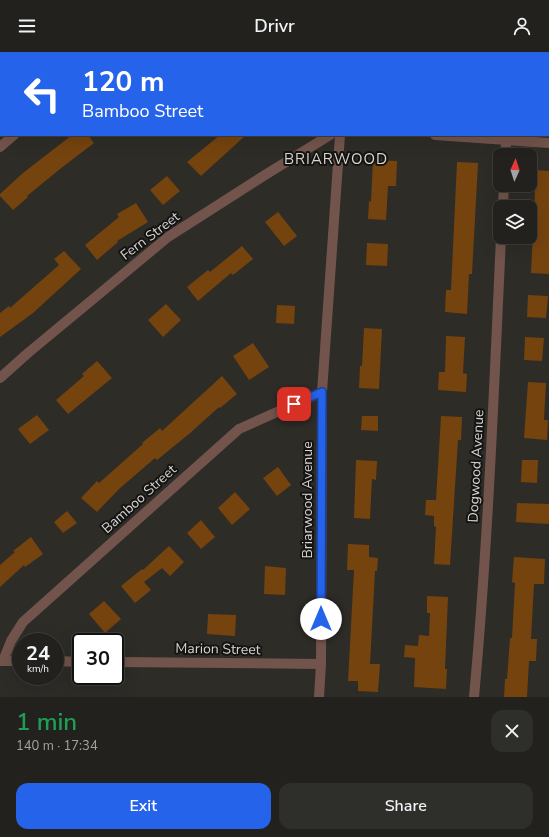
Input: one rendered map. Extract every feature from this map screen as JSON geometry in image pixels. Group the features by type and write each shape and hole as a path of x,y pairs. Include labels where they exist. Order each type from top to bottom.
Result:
{"street":[{"path":"0,147 13,136"},
{"name":"Fern Street","path":"0,378 168,237 328,136"},
{"name":"Briarwood Avenue","path":"319,697 321,664 322,392 340,136"},
{"path":"459,136 506,138 549,143"},
{"path":"505,148 506,138"},
{"name":"Dogwood Avenue","path":"474,697 489,478 501,244"},
{"name":"Bamboo Street","path":"2,661 10,641 23,622 239,429 322,392"},
{"name":"Marion Street","path":"124,662 321,664"}],"building":[{"path":"71,136 89,136 94,143 27,196 28,197 13,210 0,196 0,194 23,173"},
{"path":"219,136 245,136 201,176 187,162"},
{"path":"373,160 397,161 396,186 388,186 386,220 368,219 369,201 371,202"},
{"path":"457,162 478,163 472,274 469,274 467,314 445,312 446,290 451,290"},
{"path":"537,170 549,171 549,274 531,273 532,244 537,244 537,200 535,200 535,192 537,192"},
{"path":"167,176 180,191 163,205 150,190"},
{"path":"136,203 148,222 117,241 118,242 97,260 85,245 119,217 117,214"},
{"path":"278,212 297,236 284,246 265,222"},
{"path":"367,243 388,244 387,266 366,265"},
{"path":"242,246 253,259 233,275 231,273 198,301 187,287 208,270 210,272"},
{"path":"64,251 81,269 33,313 0,337 0,313 9,306 10,308 59,265 54,259"},
{"path":"528,295 548,296 546,318 527,317"},
{"path":"166,304 181,320 163,337 148,320"},
{"path":"277,305 295,306 294,324 276,323"},
{"path":"364,328 382,329 379,389 359,388"},
{"path":"446,336 465,337 463,373 467,374 466,392 438,390 439,372 445,372"},
{"path":"525,337 544,338 542,361 524,360"},
{"path":"253,343 269,367 249,380 233,356"},
{"path":"97,361 112,378 68,414 56,400 84,376 82,374"},
{"path":"222,376 237,394 220,408 219,407 157,460 155,458 119,489 97,512 81,498 97,481 99,483 160,428 162,431"},
{"path":"528,382 546,383 544,420 548,420 547,440 524,438"},
{"path":"37,415 49,430 30,444 18,429"},
{"path":"362,416 378,416 378,431 361,430"},
{"path":"441,416 462,417 461,440 458,440 450,565 434,564 436,527 434,526 434,516 425,515 426,500 436,500"},
{"path":"356,460 377,461 376,480 372,479 370,519 354,518"},
{"path":"522,460 538,460 537,483 521,482"},
{"path":"278,467 291,485 277,496 263,478"},
{"path":"235,492 250,509 232,525 218,508"},
{"path":"517,503 549,504 549,524 516,522"},
{"path":"67,511 77,523 63,533 54,522"},
{"path":"201,520 215,537 201,549 187,533"},
{"path":"31,537 43,554 25,567 24,565 0,587 0,565 15,552 13,551"},
{"path":"348,544 369,545 369,557 378,558 377,571 375,571 370,664 380,664 378,692 358,691 358,681 348,681 354,570 347,570"},
{"path":"169,546 184,562 170,576 162,568 144,582 151,590 135,603 121,586 142,569 143,570"},
{"path":"514,557 545,559 544,584 534,584 531,639 537,639 536,661 529,661 527,697 504,697 510,638 512,638 515,583 512,582"},
{"path":"265,566 286,568 285,595 264,594"},
{"path":"427,596 448,597 445,669 447,669 446,689 414,687 415,658 404,657 405,645 418,646 419,635 429,636 430,613 427,613"},
{"path":"104,601 121,619 105,633 89,614"},
{"path":"208,614 236,615 235,636 207,634"}],"district":[{"name":"BRIARWOOD","path":"336,159"}],"route":[{"path":"294,404 322,392 321,619"}]}
